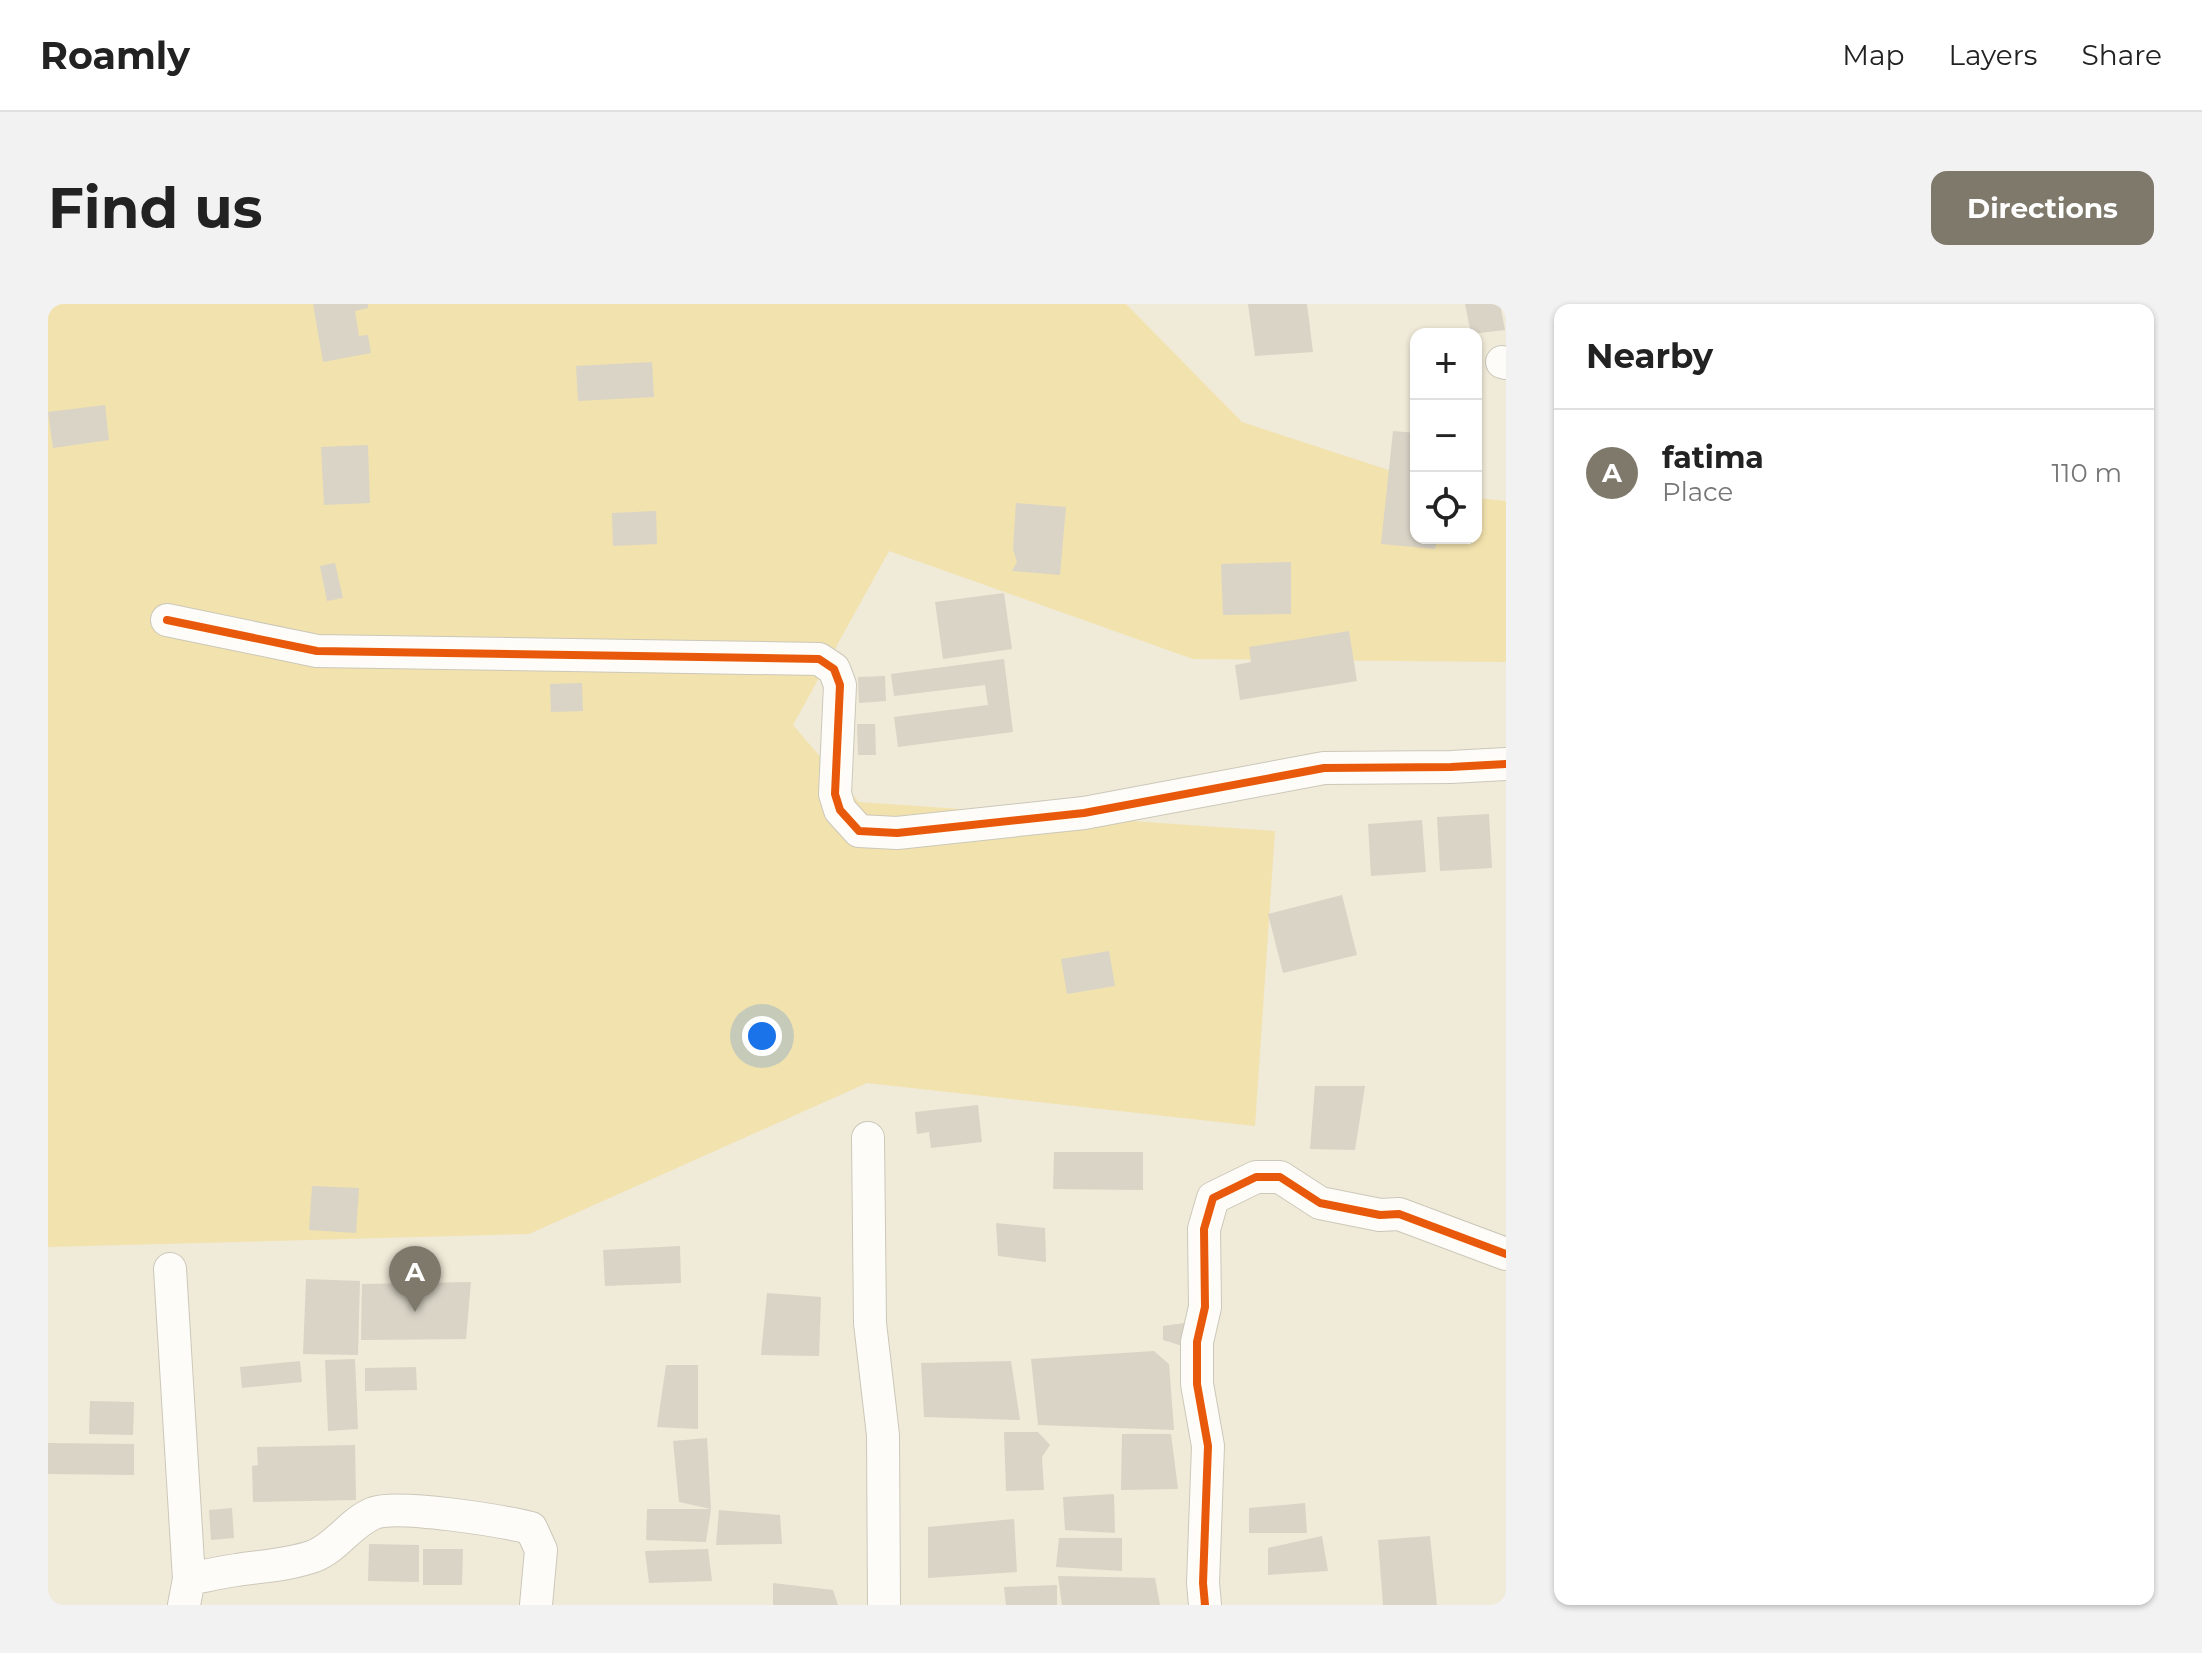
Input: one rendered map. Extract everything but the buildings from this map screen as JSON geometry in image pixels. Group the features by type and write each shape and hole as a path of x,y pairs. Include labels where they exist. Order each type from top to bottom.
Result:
{"street":[{"path":"167,620 317,651 819,659 834,669 840,685 835,794 840,810 859,831 897,833 1084,813 1324,768 1506,764"},
{"path":"868,1138 870,1323 883,1435 884,1605"},
{"path":"1205,1605 1203,1583 1208,1446 1197,1384 1197,1342 1205,1307 1204,1229 1213,1198 1256,1177 1280,1177 1320,1203 1380,1215 1399,1214 1506,1254"},
{"path":"170,1269 186,1592 233,1570 291,1564 319,1554 374,1513 393,1510 499,1520 531,1528 541,1550 536,1605"}],"shaded area":[{"path":"48,304 1126,304 1242,422 1410,477 1410,544 1482,544 1482,499 1506,501 1506,662 1193,659 889,551 793,725 859,802 1275,831 1255,1126 867,1083 529,1234 48,1247"}],"cycle path":[{"path":"167,620 317,651 819,659 834,669 840,685 835,794 840,810 859,831 897,833 1084,813 1324,768 1506,764"},
{"path":"1205,1605 1203,1583 1208,1446 1197,1384 1197,1342 1205,1307 1204,1229 1213,1198 1256,1177 1280,1177 1320,1203 1380,1215 1399,1214 1506,1254"}],"place":[{"name":"fatima","path":"415,1312"}]}
